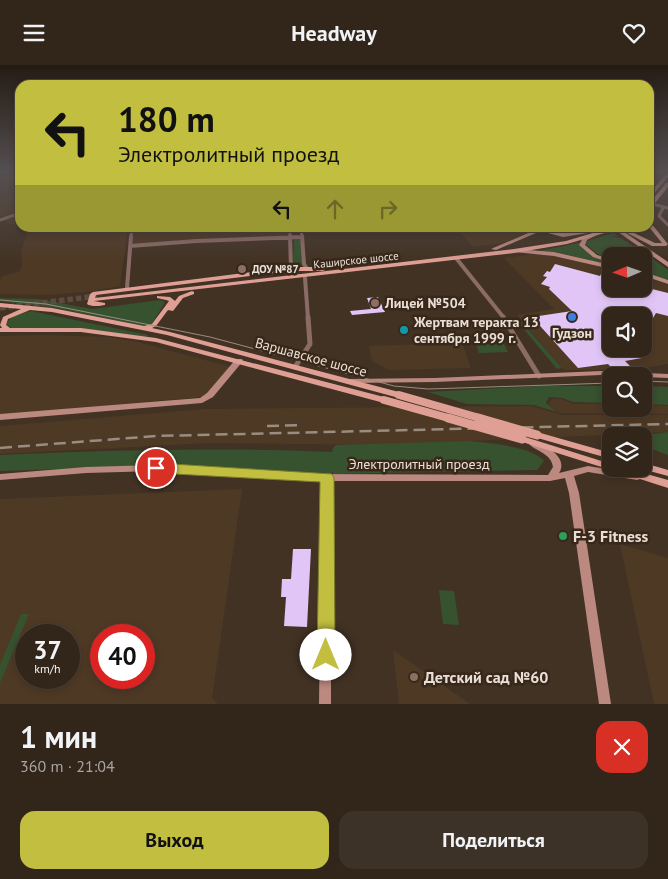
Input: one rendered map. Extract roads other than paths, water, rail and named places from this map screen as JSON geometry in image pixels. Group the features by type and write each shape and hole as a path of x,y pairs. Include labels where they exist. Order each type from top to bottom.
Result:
{"main road":[{"path":"654,223 668,239"},
{"path":"629,235 654,245 664,245 666,243 654,230"},
{"path":"494,249 536,232"},
{"path":"550,232 556,235 580,232"},
{"name":"Каширское шоссе","path":"328,271 553,241 584,232"},
{"name":"Каширское шоссе","path":"97,298 514,251 603,232"},
{"path":"623,232 668,260"},
{"path":"626,232 640,247"},
{"path":"594,235 585,239 582,245 595,255 602,258"},
{"path":"629,235 668,265"},
{"path":"514,251 554,254 602,265"},
{"path":"291,269 328,271 306,278 97,305 90,304 92,295 96,292 291,269"},
{"path":"652,277 668,282"},
{"path":"168,333 160,327 161,323 181,297 192,293"},
{"path":"139,327 154,325 172,301 168,298 159,297"},
{"name":"Варшавское шоссе","path":"0,305 34,308 168,333 399,395 602,453"},
{"path":"9,330 3,326 5,319 16,312 34,308"},
{"name":"Варшавское шоссе","path":"0,330 81,330 161,341 384,399 602,464"},
{"path":"0,417 202,399 210,395 239,361"},
{"path":"348,381 601,373 668,376"},
{"path":"523,440 542,448 555,459 557,468 550,478"},
{"name":"Электролитный проезд","path":"0,477 86,470 156,468 327,478 550,478 569,475 582,470 602,470 656,480"},
{"path":"652,468 668,473"},
{"path":"569,475 574,493 605,704"},
{"path":"646,477 668,484"},
{"path":"325,704 327,478"}],"street":[{"path":"666,208 659,216 668,225"},
{"path":"0,220 15,215"},
{"path":"128,288 131,232"},
{"path":"290,232 291,269"},
{"path":"302,232 304,264 307,269"},
{"path":"130,246 196,241 302,237"},
{"path":"456,258 504,318 538,376"},
{"path":"294,367 310,344 306,278"},
{"path":"239,361 245,353"}],"tunnel":[{"path":"0,308 97,296"}],"tram line":[{"path":"0,300 46,304 210,337 394,386 428,389 602,383"},
{"path":"652,381 668,382"}],"railway":[{"path":"0,448 156,436 668,424"},
{"path":"267,426 302,425"}],"place":[{"name":"ДОУ №87","path":"242,269"},
{"name":"Лицей №504","path":"375,303"},
{"name":"Гудзон","path":"572,317"},
{"name":"Жертвам теракта 13 сентября 1999 г.","path":"404,330"},
{"name":"F-3 Fitness","path":"563,536"},
{"name":"Детский сад №60","path":"414,677"}]}
